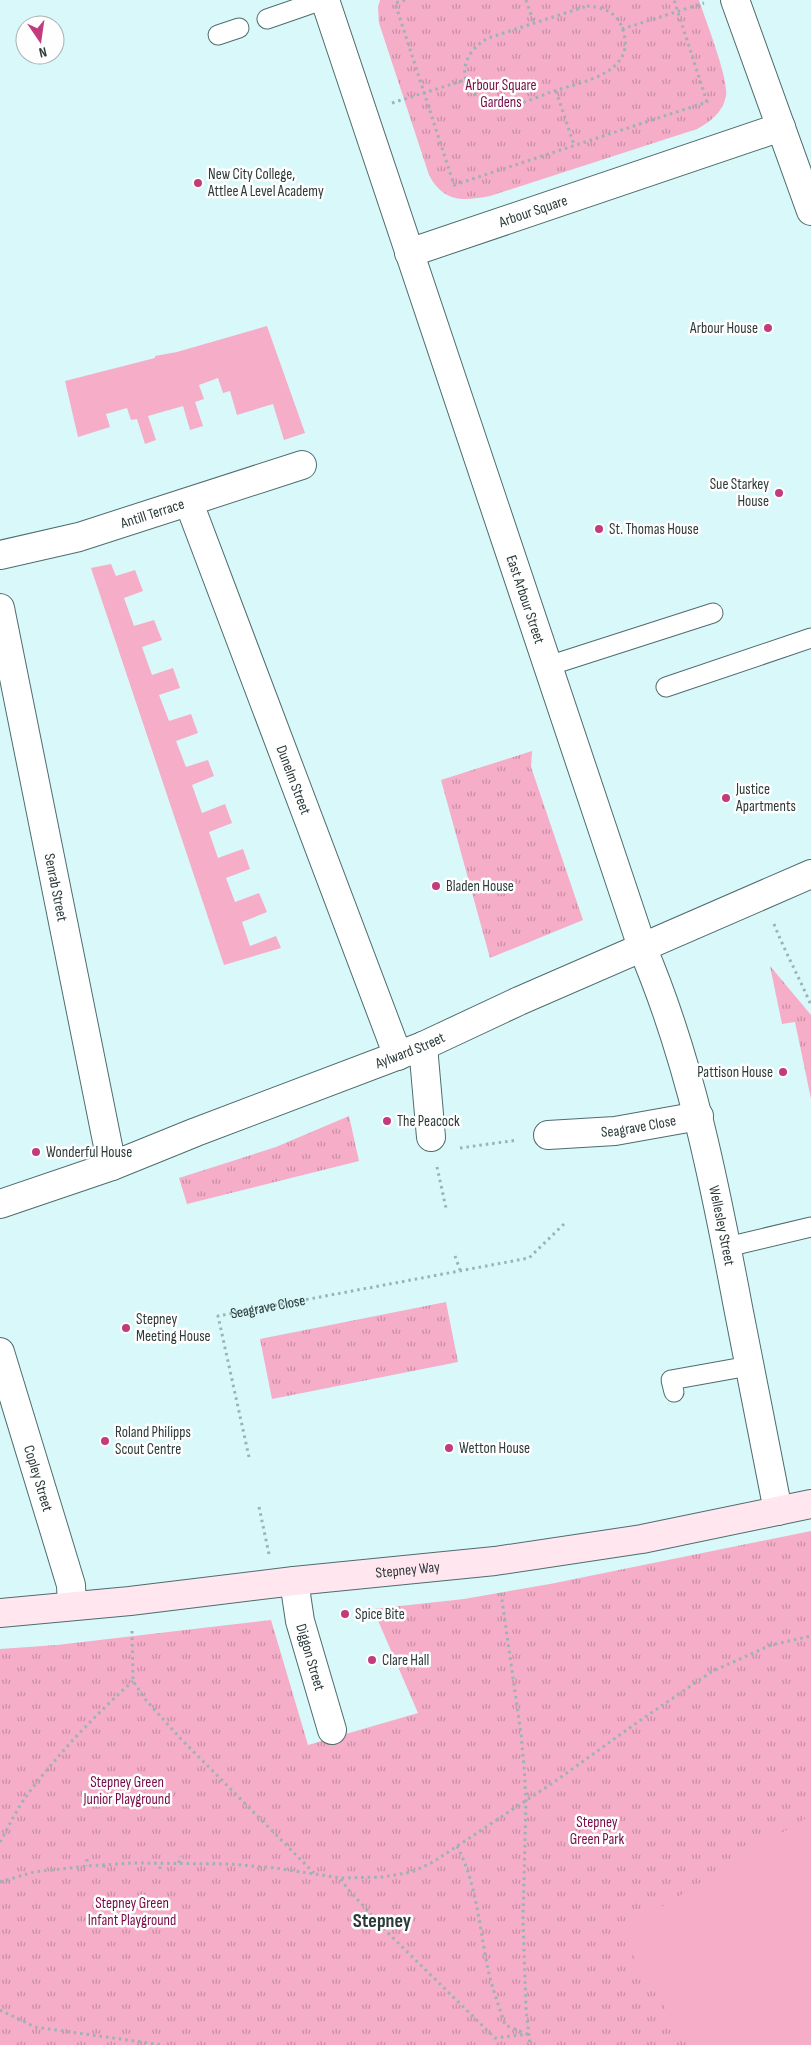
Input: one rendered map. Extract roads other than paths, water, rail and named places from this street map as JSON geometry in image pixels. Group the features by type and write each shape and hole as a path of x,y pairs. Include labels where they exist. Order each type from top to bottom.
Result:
{"street":[{"path":"324,0 409,253"},
{"path":"735,0 811,211"},
{"name":"Arbour Square","path":"409,253 781,127"},
{"name":"East Arbour Street","path":"409,253 642,947"},
{"name":"Antill Terrace","path":"0,555 79,537 302,465"},
{"name":"Dunelm Street","path":"189,503 398,1056"},
{"name":"Senrab Street","path":"0,608 112,1166"},
{"name":"Aylward Street","path":"0,1204 112,1166 423,1046 519,1001 811,874"},
{"name":"Wellesley Street","path":"642,947 658,984 698,1116 727,1247 778,1511"},
{"path":"423,1046 432,1144"},
{"name":"Seagrave Close","path":"548,1135 615,1131 698,1116"},
{"name":"Copley Street","path":"0,1352 71,1585 72,1606"},
{"name":"Stepney Way","path":"0,1613 130,1601 496,1561 642,1539 811,1504"},
{"name":"Diggon Street","path":"294,1582 300,1621 332,1730"}],"lane":[{"path":"267,19 324,0"},
{"path":"218,35 239,28"},
{"path":"548,666 713,613"},
{"path":"666,687 811,638"},
{"path":"727,1247 811,1228"},
{"path":"674,1392 671,1380 749,1366"}],"place":[{"name":"New City College, Attlee A Level Academy","path":"198,183"},
{"name":"Arbour House","path":"768,328"},
{"name":"Sue Starkey House","path":"779,493"},
{"name":"St. Thomas House","path":"599,529"},
{"name":"Justice Apartments","path":"726,798"},
{"name":"Bladen House","path":"436,886"},
{"name":"Pattison House","path":"783,1072"},
{"name":"The Peacock","path":"387,1121"},
{"name":"Wonderful House","path":"36,1152"},
{"name":"Stepney Meeting House","path":"126,1328"},
{"name":"Roland Philipps Scout Centre","path":"105,1441"},
{"name":"Wetton House","path":"449,1448"},
{"name":"Spice Bite","path":"345,1614"},
{"name":"Clare Hall","path":"372,1660"}],"district":[{"name":"Stepney","path":"382,1921"}],"park label":[{"name":"Arbour Square Gardens","path":"501,94"},
{"name":"Stepney Green Junior Playground","path":"127,1790"},
{"name":"Stepney Green Park","path":"597,1830"},
{"name":"Stepney Green Infant Playground","path":"132,1912"}]}
